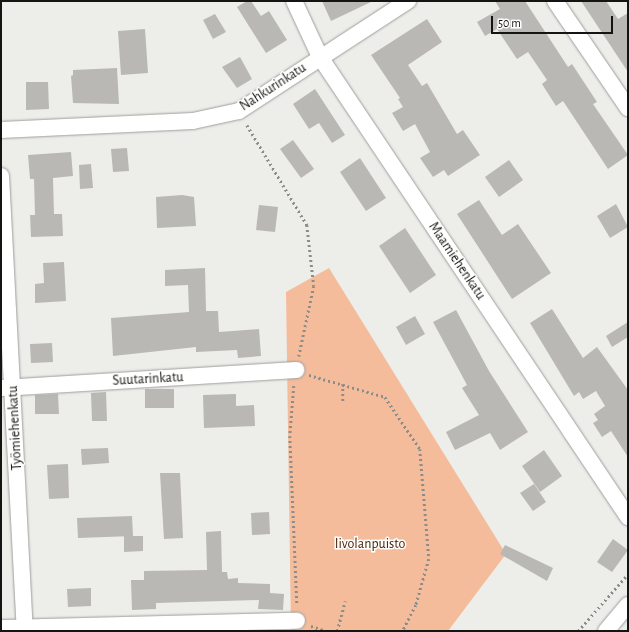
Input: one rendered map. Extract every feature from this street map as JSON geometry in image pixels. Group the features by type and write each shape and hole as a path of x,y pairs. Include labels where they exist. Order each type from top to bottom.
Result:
{"street":[{"name":"Maamiehenkatu","path":"294,1 320,57 628,517"},
{"name":"Nahkurinkatu","path":"1,130 194,121 239,111 408,1"},
{"path":"555,1 628,108"},
{"name":"Työmiehenkatu","path":"1,176 7,388 25,629"},
{"name":"Suutarinkatu","path":"7,388 296,370"},
{"path":"606,631 628,605"},
{"path":"1,628 25,629 297,621"}],"path":[{"path":"239,111 307,225 314,286 296,370 290,436 297,621"},
{"path":"296,370 385,397 420,449 429,559 416,605 403,631"},
{"path":"342,384 343,401"},
{"path":"578,631 628,574"},
{"path":"337,631 345,601"}],"green space":[{"name":"Iivolanpuisto","path":"329,268 506,554 448,631 291,631 286,292"}],"building":[{"path":"247,1 251,1 261,16 269,11 287,40 266,53 237,7"},
{"path":"322,1 373,1 331,21"},
{"path":"495,1 525,1 568,67 572,64 597,102 593,104 628,155 608,169 563,101 556,106 542,84 547,80 528,52 517,59 497,29 485,36 477,22 500,9"},
{"path":"581,1 606,1 618,19 628,13 628,72"},
{"path":"215,14 226,32 213,39 203,20"},
{"path":"427,19 442,42 408,65 422,86 427,83 457,134 463,130 480,155 448,176 444,170 433,177 420,158 430,152 415,124 403,131 392,113 403,107 398,99 400,98 371,55"},
{"path":"145,29 148,73 121,75 118,31"},
{"path":"240,57 252,79 237,88 222,67"},
{"path":"117,68 119,104 73,103 71,76 73,75 73,70"},
{"path":"26,82 48,82 49,109 26,110"},
{"path":"315,89 345,135 332,143 319,123 309,129 293,104"},
{"path":"293,140 314,169 301,178 280,149"},
{"path":"127,148 129,171 113,172 111,149"},
{"path":"71,152 73,176 53,178 54,214 62,214 63,236 31,237 30,215 35,215 34,179 30,179 28,155"},
{"path":"360,158 386,198 366,211 340,172"},
{"path":"509,160 523,180 499,197 485,177"},
{"path":"91,164 93,188 80,189 79,165"},
{"path":"182,195 194,197 196,226 157,228 156,197"},
{"path":"479,200 502,235 518,224 551,273 512,299 457,214"},
{"path":"616,204 628,227 610,238 597,216"},
{"path":"259,205 278,207 275,232 256,230"},
{"path":"405,228 436,275 410,293 379,246"},
{"path":"64,262 66,301 35,303 35,284 44,283 43,263"},
{"path":"205,268 206,311 218,311 219,332 259,329 261,356 238,358 237,350 196,352 196,347 113,356 111,318 189,312 188,285 165,286 165,270"},
{"path":"552,309 583,358 597,347 628,390 628,457 611,431 602,437 593,423 598,420 594,414 605,406 596,391 583,399 579,392 574,396 530,323"},
{"path":"456,310 489,371 528,432 500,450 490,433 455,450 446,432 479,415 462,388 467,385 433,322"},
{"path":"415,316 425,334 406,345 396,327"},
{"path":"628,322 628,337 612,347 606,336"},
{"path":"52,343 53,362 31,363 30,344"},
{"path":"145,389 174,389 174,408 145,408"},
{"path":"106,392 107,421 92,421 91,393"},
{"path":"58,394 59,414 35,414 35,395"},
{"path":"236,394 236,406 254,405 255,426 204,428 203,395"},
{"path":"108,448 109,463 82,465 81,449"},
{"path":"544,450 562,476 540,492 522,466"},
{"path":"68,464 69,498 49,499 47,465"},
{"path":"160,473 180,473 183,538 164,539"},
{"path":"534,484 546,502 533,511 520,493"},
{"path":"269,512 270,534 252,535 251,513"},
{"path":"132,516 133,536 78,538 77,518"},
{"path":"221,531 222,572 227,572 228,579 238,578 238,583 270,584 270,593 284,594 283,610 258,609 259,600 156,603 156,609 132,610 131,580 144,580 144,571 207,570 206,532"},
{"path":"124,536 143,536 143,551 124,552"},
{"path":"613,539 628,550 612,572 597,562"},
{"path":"505,545 553,568 547,581 500,554"},
{"path":"91,588 91,606 68,607 67,589"}]}
